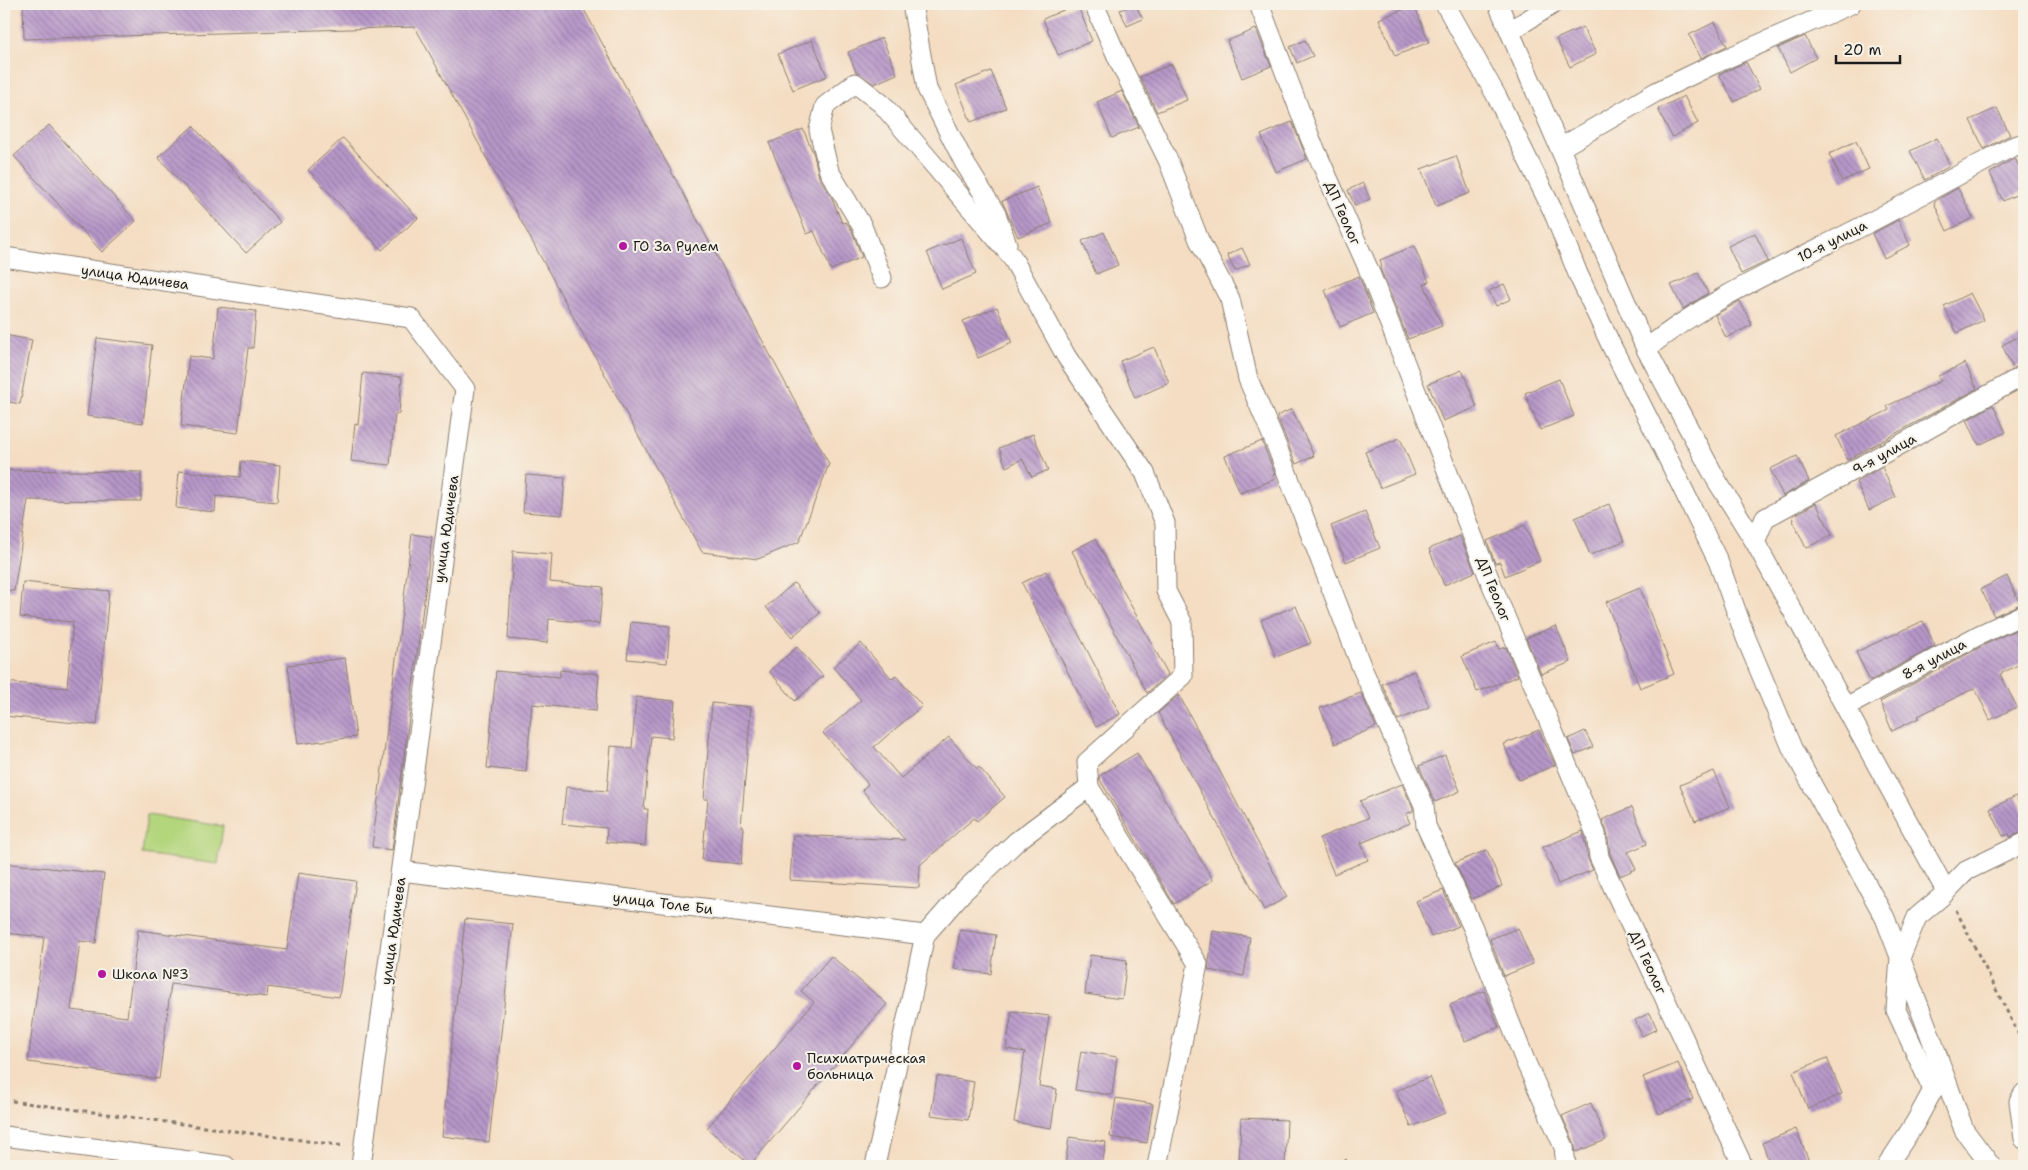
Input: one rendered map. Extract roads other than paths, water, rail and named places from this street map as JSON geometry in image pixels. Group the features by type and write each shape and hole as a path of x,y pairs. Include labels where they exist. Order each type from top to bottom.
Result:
{"street":[{"path":"912,4 927,90 964,162 996,214 1012,257 1066,356 1145,473 1165,524 1166,591 1182,622 1184,676 1087,762 1089,788 1198,964 1157,1166"},
{"path":"1094,4 1120,63 1168,160 1199,240 1230,299 1248,378 1277,447 1362,668 1424,805 1426,826 1473,928 1526,1063 1564,1147 1566,1166"},
{"name":"ДП Геолог","path":"1259,4 1312,140 1368,268 1489,578 1596,834 1599,858 1743,1166"},
{"path":"1445,4 1497,97 1553,211 1578,274 1612,347 1718,561 1746,638 1792,748 1884,918 1944,1072 1964,1130 1991,1166"},
{"path":"1498,4 1646,349 1717,481 1755,542 1946,891"},
{"path":"1510,31 1554,4"},
{"path":"1560,148 1656,92 1714,64 1851,4"},
{"path":"882,278 862,226 829,171 819,130 825,106 855,83 882,104 1012,257"},
{"name":"10-я улица","path":"1646,349 1672,329 1738,288 1849,233 2004,151 2024,143"},
{"name":"улица Юдичева","path":"4,257 411,318 465,389 362,1157"},
{"name":"9-я улица","path":"1755,542 1765,518 2024,375"},
{"name":"8-я улица","path":"1846,707 1979,635 2024,614"},
{"path":"876,1166 924,935 962,893 1018,841 1089,788"},
{"path":"1933,1090 1896,1010 1900,958 1917,917 1966,871 2024,843"},
{"name":"улица Толе Би","path":"401,871 924,935"},
{"path":"1887,1166 1915,1123 1944,1072"},
{"path":"2024,1093 2019,1100 2024,1139"},
{"path":"4,1136 226,1166"}],"place":[{"name":"ГО За Рулем","path":"623,246"},
{"name":"Школа №3","path":"102,974"},
{"name":"Психиатрическая больница","path":"797,1066"}]}
